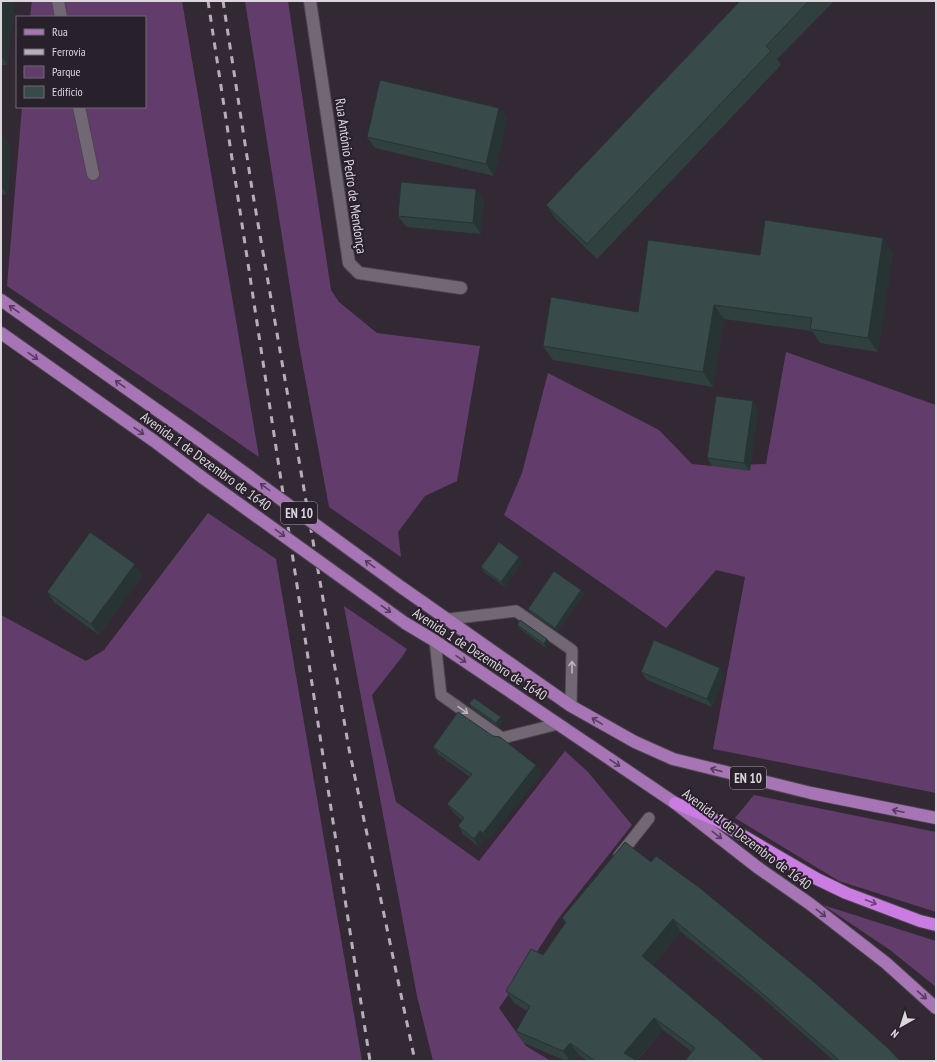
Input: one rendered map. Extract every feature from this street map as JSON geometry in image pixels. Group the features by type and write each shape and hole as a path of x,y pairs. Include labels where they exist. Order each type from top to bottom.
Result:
{"highway":[{"path":"675,803 716,820 817,879 846,893 920,921 936,925"}],"main road":[{"name":"Avenida 1 de Dezembro de 1640","path":"1,300 198,439 401,587 572,706"},
{"name":"Avenida 1 de Dezembro de 1640","path":"1,333 154,441 405,623 435,641 675,803 757,867 810,904 868,950 936,1008"},
{"name":"EN 10","path":"572,706 635,742 673,759 811,793 936,818"}],"street":[{"path":"58,1 61,16"},
{"name":"Rua António Pedro de Mendonça","path":"310,1 349,263 359,274 461,288"},
{"path":"79,108 93,174"}],"lane":[{"path":"448,619 516,611 572,650 572,706"},
{"path":"435,641 441,695 502,738 558,724"},
{"path":"611,866 649,818"}],"green space":[{"path":"32,1 182,1 259,457 7,286 22,108 146,108 146,16 30,16"},
{"path":"245,1 288,1 331,290 339,302 377,333 480,346 457,481 425,496 398,532 401,557 329,507 299,345"},
{"path":"786,352 936,405 936,793 713,749 745,577 716,570 666,628 504,515 522,473 548,373 659,430 692,464 712,466 766,464"},
{"path":"208,513 276,559 362,1061 1,1061 1,615 86,661 104,650"},
{"path":"344,606 407,649 372,695 396,802 479,861 565,751 588,772 632,825 558,919 499,1008 526,1046 551,1061 433,1061 417,996"},
{"path":"754,795 936,832 936,912 839,881 735,818"},
{"path":"823,905 936,941 936,987 890,950"}],"building":[{"path":"1,1 3,1 1,17"},
{"path":"740,1 809,1 766,46 771,51 587,244 546,205"},
{"path":"380,80 499,108 486,164 367,137"},
{"path":"401,182 476,189 473,223 398,216"},
{"path":"765,220 883,238 868,338 810,329 812,318 714,305 703,372 543,346 551,297 638,312 648,240 760,255"},
{"path":"716,396 753,401 744,463 707,458"},
{"path":"90,532 135,564 91,624 47,592"},
{"path":"499,542 519,557 501,582 481,567"},
{"path":"554,571 581,590 555,628 528,609"},
{"path":"520,620 547,639 544,644 517,625"},
{"path":"654,640 720,668 707,699 641,672"},
{"path":"474,698 501,717 496,723 469,704"},
{"path":"458,712 493,736 500,737 536,765 483,833 480,831 474,839 458,826 464,818 447,804 472,774 433,747"},
{"path":"625,842 651,862 656,856 700,888 814,982 889,1049 900,1061 840,1061 749,982 673,919 642,956 765,1061 685,1061 695,1048 654,1018 624,1053 637,1061 595,1061 570,1043 563,1051 516,1031 530,1006 506,991 531,949 543,955 566,922 562,918"}],"railway":[{"path":"208,1 370,1061"},
{"path":"223,1 252,189 349,749 415,1061"}]}
